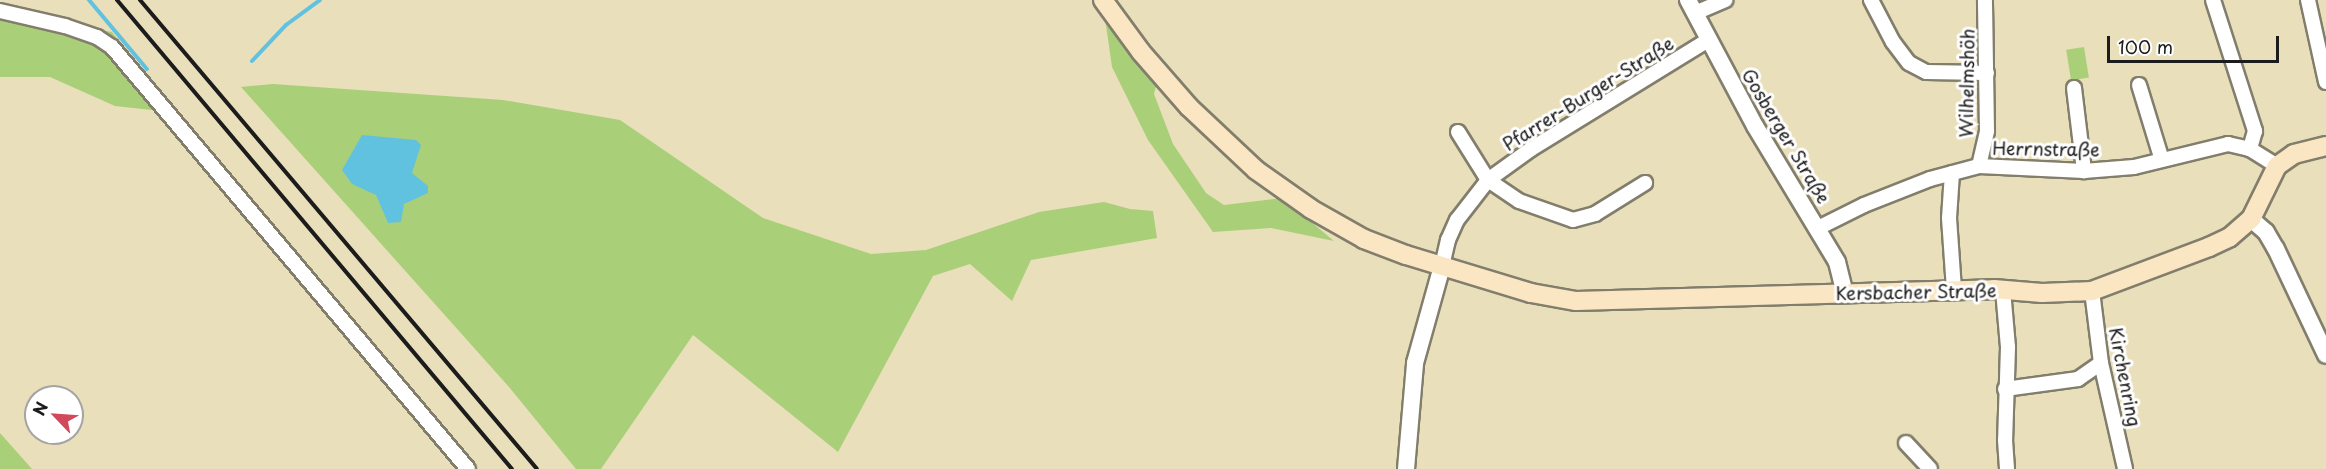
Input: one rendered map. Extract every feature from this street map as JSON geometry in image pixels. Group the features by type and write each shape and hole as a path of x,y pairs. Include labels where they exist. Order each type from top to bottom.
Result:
{"main road":[{"name":"Kersbacher Straße","path":"1103,0 1164,81 1227,145 1256,170 1311,209 1364,239 1532,293 1576,301 1954,290 2042,293 2092,291 2209,247 2244,228 2251,219 2277,166"},
{"path":"2277,166 2294,154 2326,146"}],"street":[{"path":"1691,7 1725,0"},
{"path":"1870,0 1893,42 1909,63 1926,72 1987,73"},
{"name":"Wilhelmshöh","path":"1980,166 1987,131 1985,0"},
{"path":"2213,0 2255,131 2250,149"},
{"path":"2308,0 2326,82"},
{"name":"Gosberger Straße","path":"1691,7 1755,126 1837,262 1845,294"},
{"path":"0,11 65,26 97,37 112,47 468,469"},
{"name":"Pfarrer-Burger-Straße","path":"1449,268 1448,240 1457,220 1488,180 1541,143 1708,40"},
{"path":"2139,85 2162,160"},
{"path":"2074,88 2084,171"},
{"path":"1458,132 1488,180 1519,201 1573,220 1595,213 1645,183"},
{"name":"Herrnstraße","path":"1818,228 1864,205 1952,173 1980,166 2084,171 2134,166 2228,144 2250,149 2277,166"},
{"path":"1952,173 1948,218 1954,290"},
{"path":"2251,219 2266,232 2276,249 2326,355"},
{"path":"1406,469 1415,363 1449,268"},
{"path":"2003,290 2008,347 2005,389 2007,469"},
{"name":"Kirchenring","path":"2092,291 2101,363 2125,469"},
{"path":"2005,389 2078,379 2101,363"},
{"path":"1906,443 1930,469"}],"green space":[{"path":"0,11 112,32 170,112 115,106 50,77 0,77"},
{"path":"1104,11 1157,82 1154,94 1173,144 1206,193 1224,205 1282,198 1334,241 1271,228 1213,232 1148,140 1112,67"},
{"path":"2084,47 2089,78 2071,80 2066,50"},
{"path":"273,84 503,100 620,120 763,218 871,254 926,250 1039,212 1104,202 1130,209 1153,211 1157,238 1031,260 1012,301 970,264 933,276 838,452 693,335 601,469 576,469 509,387 241,87"},
{"path":"0,433 32,469 0,469"}],"water":[{"path":"362,135 416,140 421,145 412,173 428,186 428,193 404,204 401,222 388,223 376,195 352,184 342,170"}],"waterway":[{"path":"89,0 147,69"},
{"path":"252,61 286,25 320,0"}],"railway":[{"path":"117,0 512,469"},
{"path":"140,0 537,469"}]}
